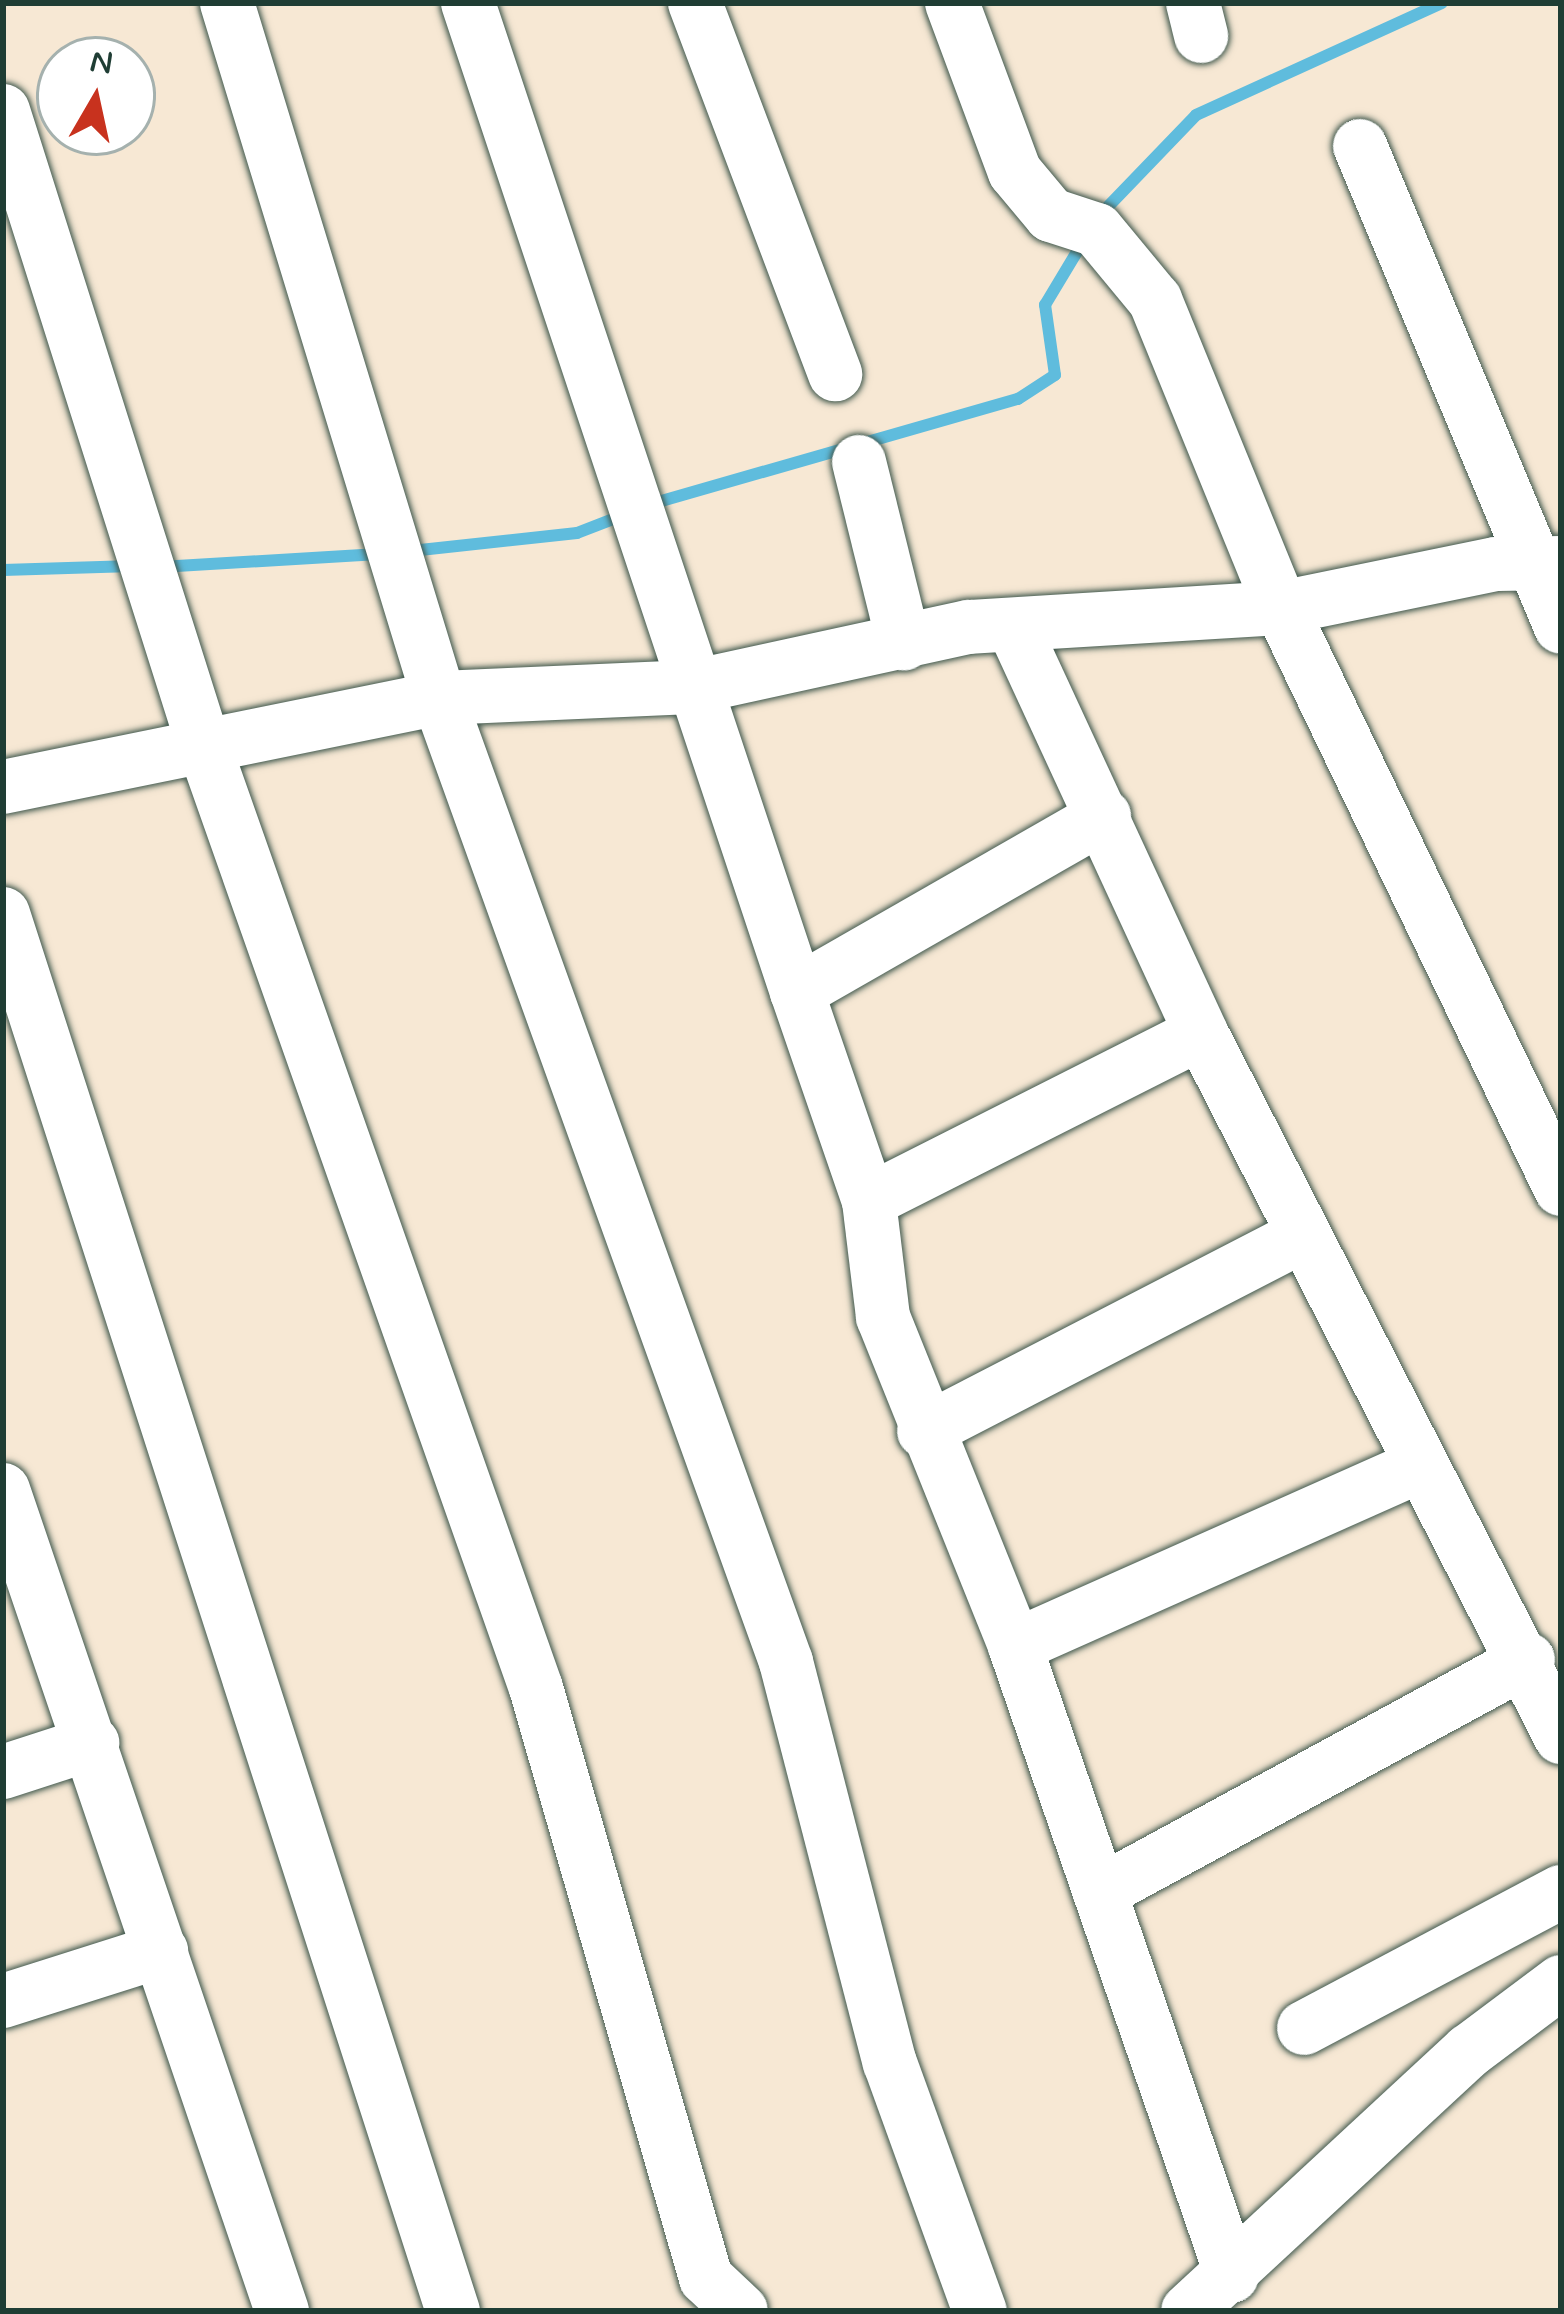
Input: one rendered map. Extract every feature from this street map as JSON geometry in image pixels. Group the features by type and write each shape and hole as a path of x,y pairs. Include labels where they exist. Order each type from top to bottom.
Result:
{"street":[{"path":"227,3 439,698 786,1662 890,2062 980,2311"},
{"path":"469,3 619,470 646,530 693,687 868,1201 883,1316 925,1431 1015,1646 1232,2276"},
{"path":"695,3 835,374"},
{"path":"952,3 1015,172 1051,215 1087,228 1155,300 1281,608 1561,1189"},
{"path":"3,111 202,743 536,1688 706,2278 740,2311"},
{"path":"1360,146 1546,564 1561,627"},
{"path":"859,462 904,644"},
{"path":"3,787 439,698 693,687 1013,626 1281,608 1546,564"},
{"path":"1013,626 1201,1033 1420,1466 1528,1660 1561,1737"},
{"path":"797,992 1104,817"},
{"path":"3,914 453,2311"},
{"path":"868,1201 1201,1033"},
{"path":"925,1431 1303,1235"},
{"path":"1015,1646 1420,1466"},
{"path":"10,1524 92,1743 282,2311"},
{"path":"1100,1892 1528,1660"},
{"path":"3,1772 92,1743"},
{"path":"1304,2029 1561,1892"},
{"path":"3,2001 161,1951"},
{"path":"1188,2311 1232,2276 1469,2051 1561,1982"}],"waterway":[{"path":"1098,217 1196,115 1442,3"},
{"path":"651,504 1018,399 1055,375 1045,305 1084,240"},
{"path":"411,551 577,533 626,514"},
{"path":"160,567 379,554"},
{"path":"3,570 133,566"}]}
